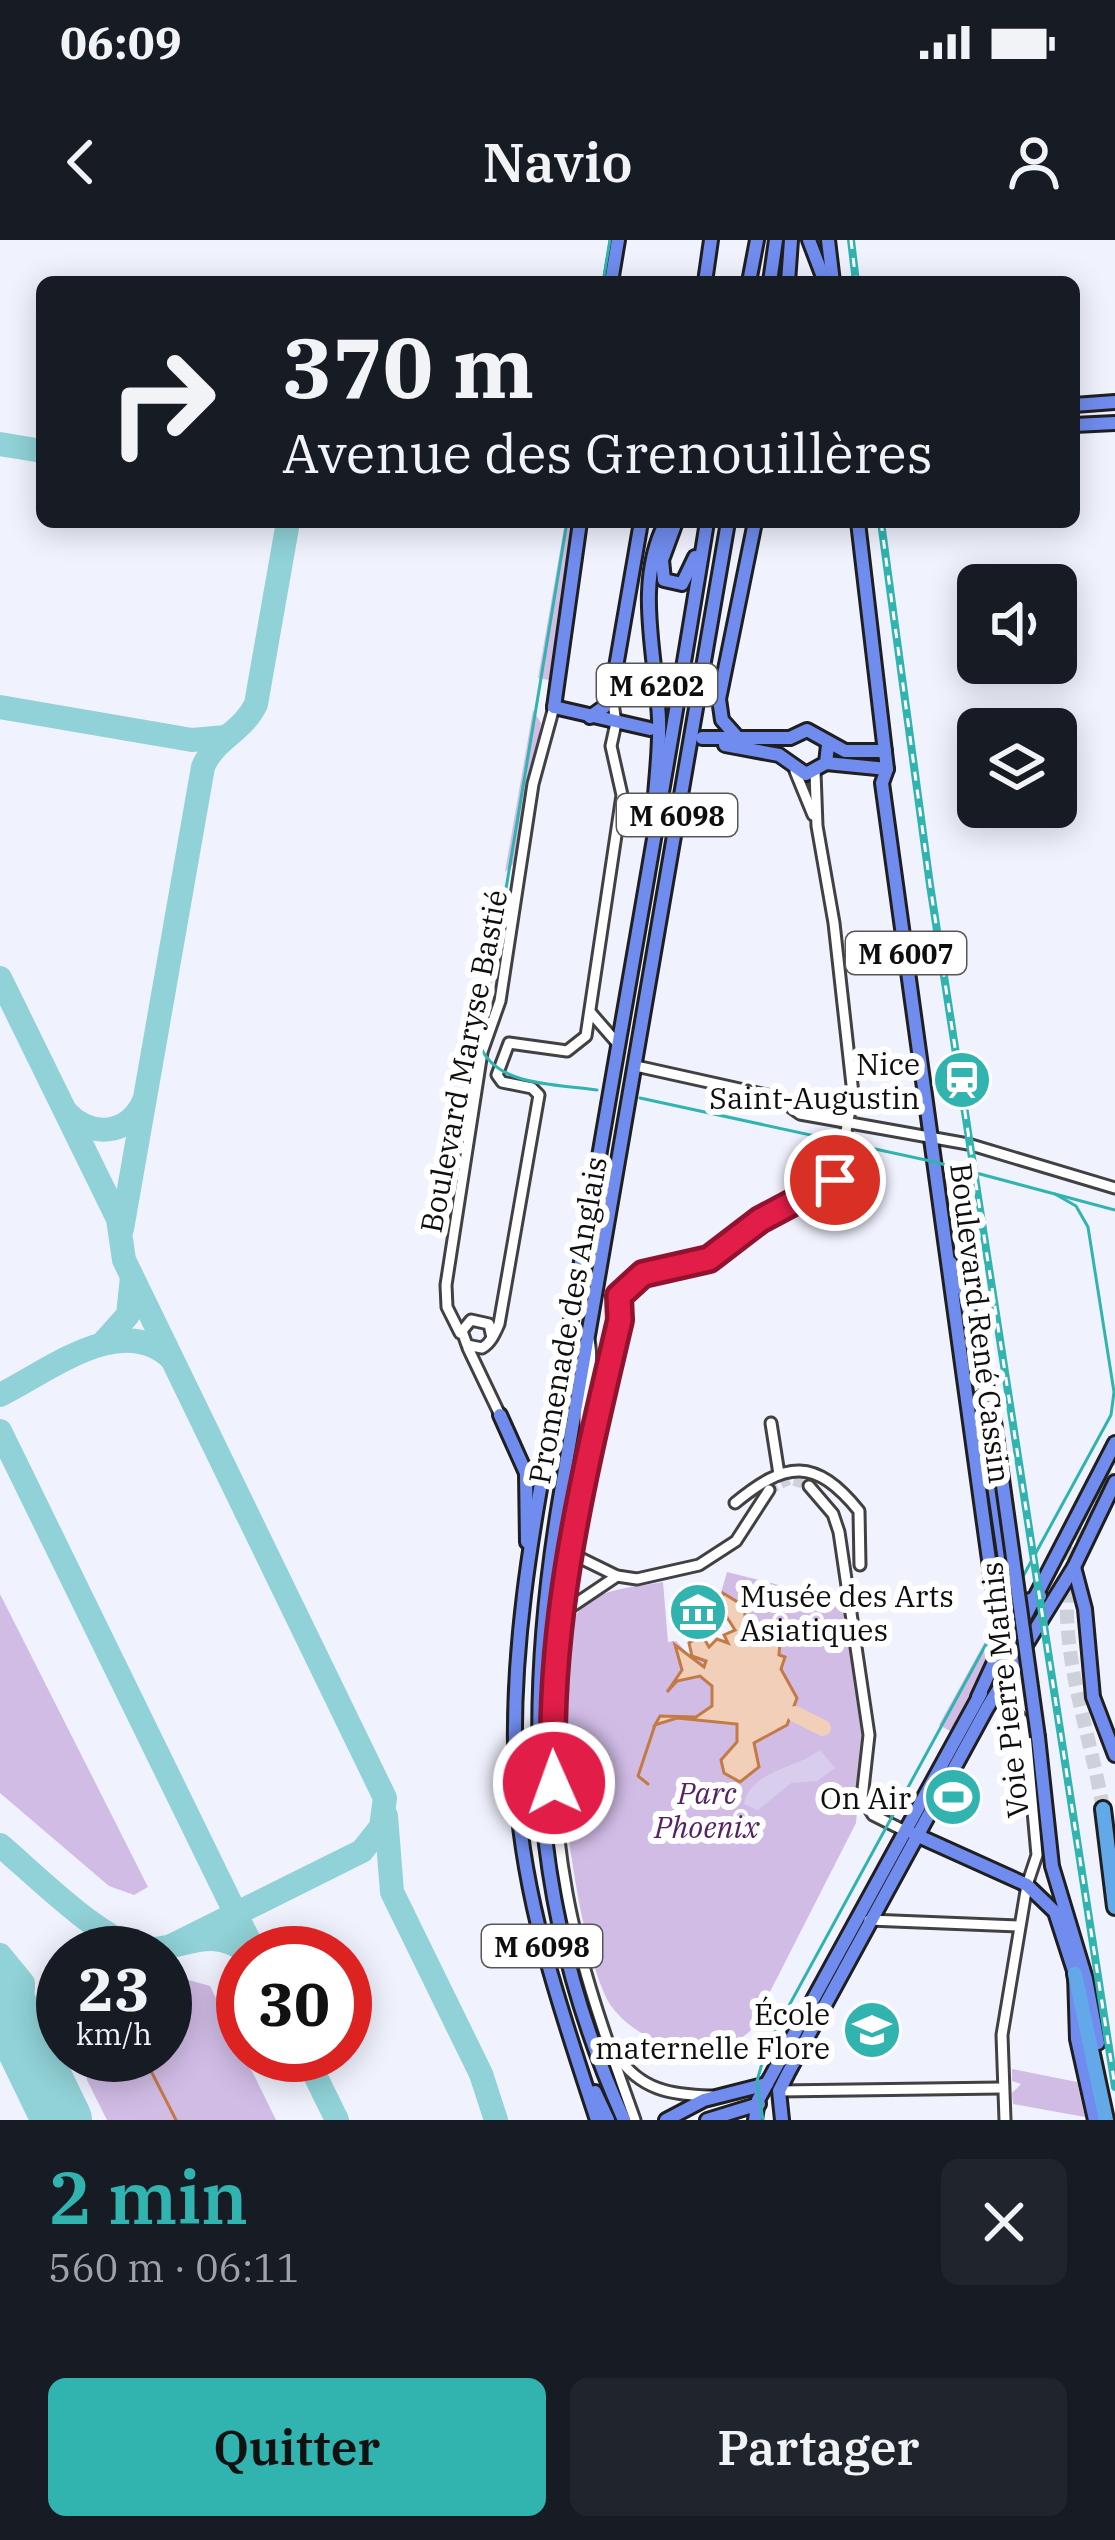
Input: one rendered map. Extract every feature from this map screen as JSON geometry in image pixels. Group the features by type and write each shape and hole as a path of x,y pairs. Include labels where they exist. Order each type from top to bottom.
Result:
{"highway":[{"path":"1103,1809 1115,1907"},
{"path":"1075,1974 1108,2120"},
{"name":"Voie Pierre Mathis","path":"1098,2043 1108,2120"}],"main road":[{"path":"612,276 619,240"},
{"path":"706,276 711,240"},
{"path":"749,276 753,240"},
{"path":"774,276 777,240"},
{"path":"788,276 791,240"},
{"path":"809,240 826,276"},
{"path":"828,240 829,276"},
{"path":"1080,405 1115,402"},
{"path":"1080,425 1115,423"},
{"path":"579,528 554,707 595,714 616,725 650,729"},
{"path":"595,714 612,690 639,528"},
{"name":"M 6202","path":"652,850 659,725 649,581 664,528"},
{"path":"674,528 662,568 664,580 678,586 689,573 705,528"},
{"name":"M 6098","path":"597,2120 538,1930 518,1816 514,1712 521,1621 706,528"},
{"name":"Promenade des Anglais","path":"624,2120 567,1966 544,1860 538,1797 541,1628 625,1127 645,1068 717,589 731,528"},
{"name":"M 6202","path":"738,738 722,720 719,699 754,528"},
{"name":"Boulevard René Cassin","path":"773,2088 911,1833 1000,1647 882,783 887,769 859,528"},
{"path":"885,752 855,753 828,745 820,734 806,730 790,738 702,738 785,758 795,771 887,769"},
{"path":"785,758 790,738"},
{"path":"821,768 828,745"},
{"path":"618,1044 628,1066 625,1127"},
{"name":"Voie Pierre Mathis","path":"948,1257 964,1287 993,1414 1052,1866 1086,1979 1098,2043"},
{"name":"Boulevard René Cassin","path":"981,1398 1007,1597 1026,1604 1041,1595"},
{"path":"500,1415 529,1488 521,1621"},
{"name":"Boulevard René Cassin","path":"978,1697 1041,1595 1113,1452"},
{"name":"Boulevard René Cassin","path":"911,1833 1074,1567 1115,1482"},
{"path":"1060,1558 1074,1567 1085,1609 1093,1697 1115,1755"},
{"path":"911,1833 1027,1885 1055,1912 1075,1974 1077,2038 1094,2120"},
{"path":"573,2049 608,2120"},
{"path":"666,2120 716,2096 773,2088"},
{"path":"707,2120 756,2104 773,2088"},
{"path":"773,2088 782,2120"},
{"path":"755,2120 756,2104"}],"street":[{"path":"481,1369 503,1308 539,1104 535,1089 497,1078 509,1043 571,1050 584,1040 591,1013 616,860 620,805 611,746 616,725 612,690"},
{"name":"Boulevard Maryse Bastié","path":"500,1415 447,1306 446,1285 482,1052 501,994 533,784 554,707"},
{"path":"635,2120 574,1927 557,1822 552,1688 559,1615 624,1290 643,1274 709,1259 760,1220 831,1185 838,1174 853,1094 817,826 821,768"},
{"path":"795,771 817,826"},
{"path":"591,1013 618,1044"},
{"path":"645,1068 776,1097 796,1113 933,1138 1115,1188"},
{"path":"476,1318 489,1324 491,1340 477,1348 464,1341 464,1327 476,1318"},
{"path":"589,1338 593,1357 584,1415 590,1446"},
{"path":"771,1423 779,1474"},
{"path":"735,1503 779,1474 812,1471 850,1500 861,1521 856,1550 860,1565"},
{"path":"809,1486 833,1514 839,1532 869,1735 862,1798 873,1816 911,1833"},
{"path":"568,1552 616,1576 662,1576 699,1565 726,1547 769,1490"},
{"path":"559,1615 616,1576"},
{"path":"998,1692 1025,1724 1037,1855 1019,1926 1002,2035 1005,2120"},
{"path":"864,1921 1019,1926"},
{"path":"611,2045 645,2084 679,2096 716,2096"},
{"path":"773,2088 1001,2088"}],"green space":[{"path":"564,528 574,528 549,680 538,678"},
{"path":"533,710 541,723 517,861 505,872"},
{"name":"Parc Phoenix","path":"727,1572 842,1601 863,1738 856,1823 750,2031 723,2045 681,2048 658,2042 627,2023 612,2007 598,1978 574,1876 566,1813 561,1751 563,1649 573,1619 591,1601 614,1591 663,1582 668,1642 676,1641 691,1657 689,1643 702,1635 709,1647 719,1639 725,1645 729,1640 724,1635 735,1630 718,1603"},
{"path":"0,1594 148,1887 134,1895 109,1886 0,1793"},
{"path":"987,1638 992,1657 952,1732 939,1725"},
{"path":"192,1981 210,1986 216,1998 216,2082 257,2082 276,2120 107,2120 88,2082 192,2082"},
{"path":"1012,2069 1077,2082 1085,2117 1013,2104 1012,2093 1021,2084 1012,2081"}],"shaded area":[{"path":"723,1593 744,1606 747,1634 780,1642 779,1655 785,1657 781,1669 797,1698 787,1725 754,1743 759,1767 740,1782 724,1773 721,1760 737,1742 737,1724 677,1718 655,1725 660,1716 696,1717 712,1706 712,1686 700,1676 677,1681 667,1692 682,1670 675,1645 704,1667 706,1661 692,1656 689,1643 702,1635 709,1647 717,1639 728,1643 724,1635 735,1630 718,1603 708,1611 701,1601 721,1600"},
{"path":"820,1750 835,1768 817,1781 791,1783 758,1810 744,1804 764,1777"}],"waterway":[{"path":"795,1714 823,1728"},
{"path":"648,1784 638,1776 655,1725"},
{"path":"157,2082 176,2120"}],"taxiway":[{"path":"0,444 36,450"},
{"path":"122,1229 203,767 256,704 287,528"},
{"path":"0,707 192,740 226,737"},
{"path":"0,978 118,1219 124,1260 385,1798 381,1827 362,1851 192,1936"},
{"path":"66,1112 86,1126 108,1129 129,1121 144,1101"},
{"path":"102,1344 128,1315 132,1277"},
{"path":"0,1395 63,1360 108,1343 152,1345 171,1358"},
{"path":"0,1431 242,1926"},
{"path":"386,1816 392,1892 481,2074 496,2120"},
{"path":"0,1845 82,1916 133,1946 164,1948 216,1939"},
{"path":"0,1955 23,1983 22,2019"},
{"path":"0,2030 5,2028"},
{"path":"46,2082 46,2087"},
{"path":"318,2082 337,2120"}],"runway":[{"path":"0,1992 62,2120"}],"tunnel":[{"path":"1103,1809 1074,1675 1067,1606 1077,1539 1115,1463"},
{"path":"769,1490 790,1480 809,1486"}],"tram line":[{"path":"604,276 610,240"},
{"path":"566,528 480,1045 488,1059 514,1076 597,1090"},
{"path":"640,1098 935,1162 1115,1210"},
{"path":"763,2120 757,2081 767,2046 1111,1415 1114,1392 1088,1227 1076,1206 1055,1194"}],"railway":[{"path":"851,240 855,276"},
{"path":"882,528 930,885 1115,2087"}],"place":[{"name":"Nice Saint-Augustin","path":"962,1080"},
{"name":"Musée des Arts Asiatiques","path":"698,1612"},
{"name":"On Air","path":"953,1797"},
{"name":"École maternelle Flore","path":"872,2030"}],"route":[{"path":"554,1783 552,1688 559,1615 568,1552 620,1320 618,1298 643,1274 709,1259 760,1220 835,1180"}]}
